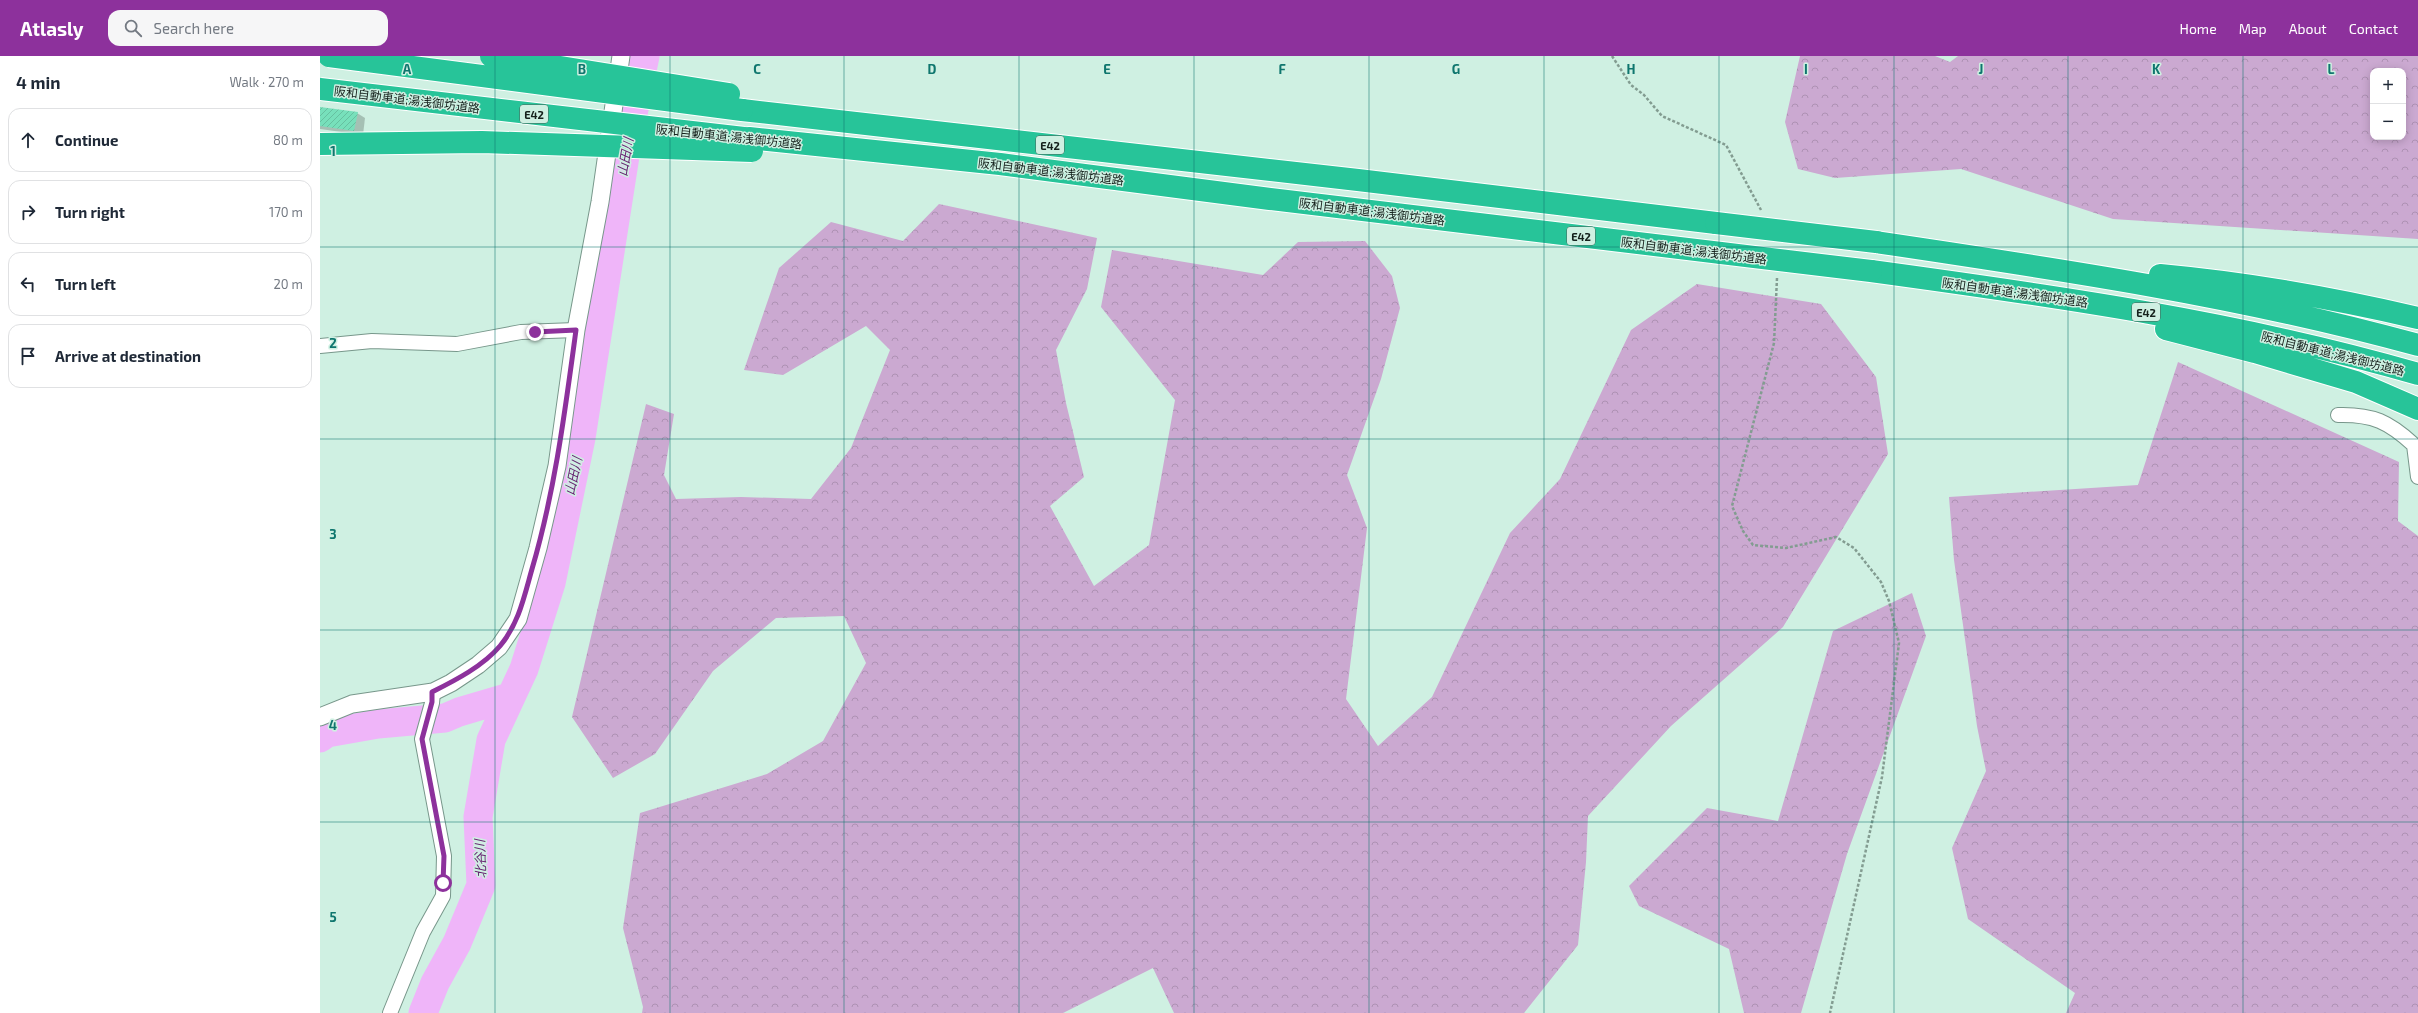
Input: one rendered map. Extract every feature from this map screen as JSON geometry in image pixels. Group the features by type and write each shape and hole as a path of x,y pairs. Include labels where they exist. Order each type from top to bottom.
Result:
{"highway":[{"name":"阪和自動車道;湯浅御坊道路","path":"329,56 744,103 1006,140 1358,180 1876,242 2015,263 2243,304 2418,345"},
{"path":"491,56 744,103"},
{"name":"阪和自動車道;湯浅御坊道路","path":"320,89 750,145 1000,164 1355,209 1871,271 2113,306 2206,323 2316,346 2418,374"},
{"path":"320,144 482,142 750,145"},
{"path":"2015,263 2182,277 2271,288 2351,302 2418,318"},
{"path":"1978,286 2255,352 2356,382 2418,409"}],"street":[{"path":"320,714 352,704 432,697 478,665 499,646 518,620 538,548 557,466 576,330 600,202 621,56"},
{"path":"320,346 372,341 457,344 521,332 576,330"},
{"path":"2338,415 2361,415 2395,427 2414,445 2418,477"},
{"path":"390,1013 423,932 443,896 444,856 422,739 432,697"}],"path":[{"path":"1612,56 1631,86 1644,95 1662,116 1726,145 1761,212"},
{"path":"1776,275 1778,282 1774,343 1732,506 1743,532 1754,545 1786,548 1836,537 1854,548 1881,582 1889,601 1899,643 1882,777 1830,1013"}],"green space":[{"path":"1800,56 1935,56 1950,62 1958,56 2418,56 2418,239 2113,219 1961,169 1835,178 1798,169 1785,122"},
{"path":"939,204 1097,238 1087,289 1056,350 1066,403 1084,477 1050,506 1094,586 1149,545 1175,400 1101,307 1112,250 1263,275 1298,242 1365,241 1392,276 1400,308 1381,379 1347,475 1367,528 1346,699 1378,746 1432,697 1510,533 1560,479 1631,330 1697,284 1821,304 1876,377 1888,454 1783,627 1671,726 1588,816 1586,862 1578,945 1524,1013 1174,1013 1153,968 1063,1013 642,1013 643,1007 623,928 640,813 767,774 823,741 866,663 844,616 776,618 713,671 655,754 613,778 572,717 646,404 674,414 664,475 676,499 741,497 811,499 851,448 890,350 866,326 783,375 744,370 779,268 831,222 903,241"},
{"path":"2178,362 2399,462 2398,521 2418,536 2418,1013 2066,1013 2075,993 1968,919 1952,848 1986,771 1977,726 1954,560 1949,497 2138,485"},
{"path":"1912,593 1926,636 1847,854 1801,1013 1744,1013 1729,949 1639,906 1629,886 1707,808 1778,821 1833,631"}],"building":[{"path":"320,107 358,112 354,131 320,126"}],"waterway":[{"name":"山田川","path":"423,1013 435,983 457,943 481,885 478,817 491,740 524,669 551,583 581,438 627,143 645,56"},
{"name":"山田川","path":"320,738 327,733 378,724 445,718 459,712 510,697"}],"route":[{"path":"443,883 444,856 422,739 432,702 432,692 450,683 478,665 499,646 518,620 538,548 557,466 576,330 535,332"}],"water label":[{"name":"北谷川","path":"480,859"}]}
